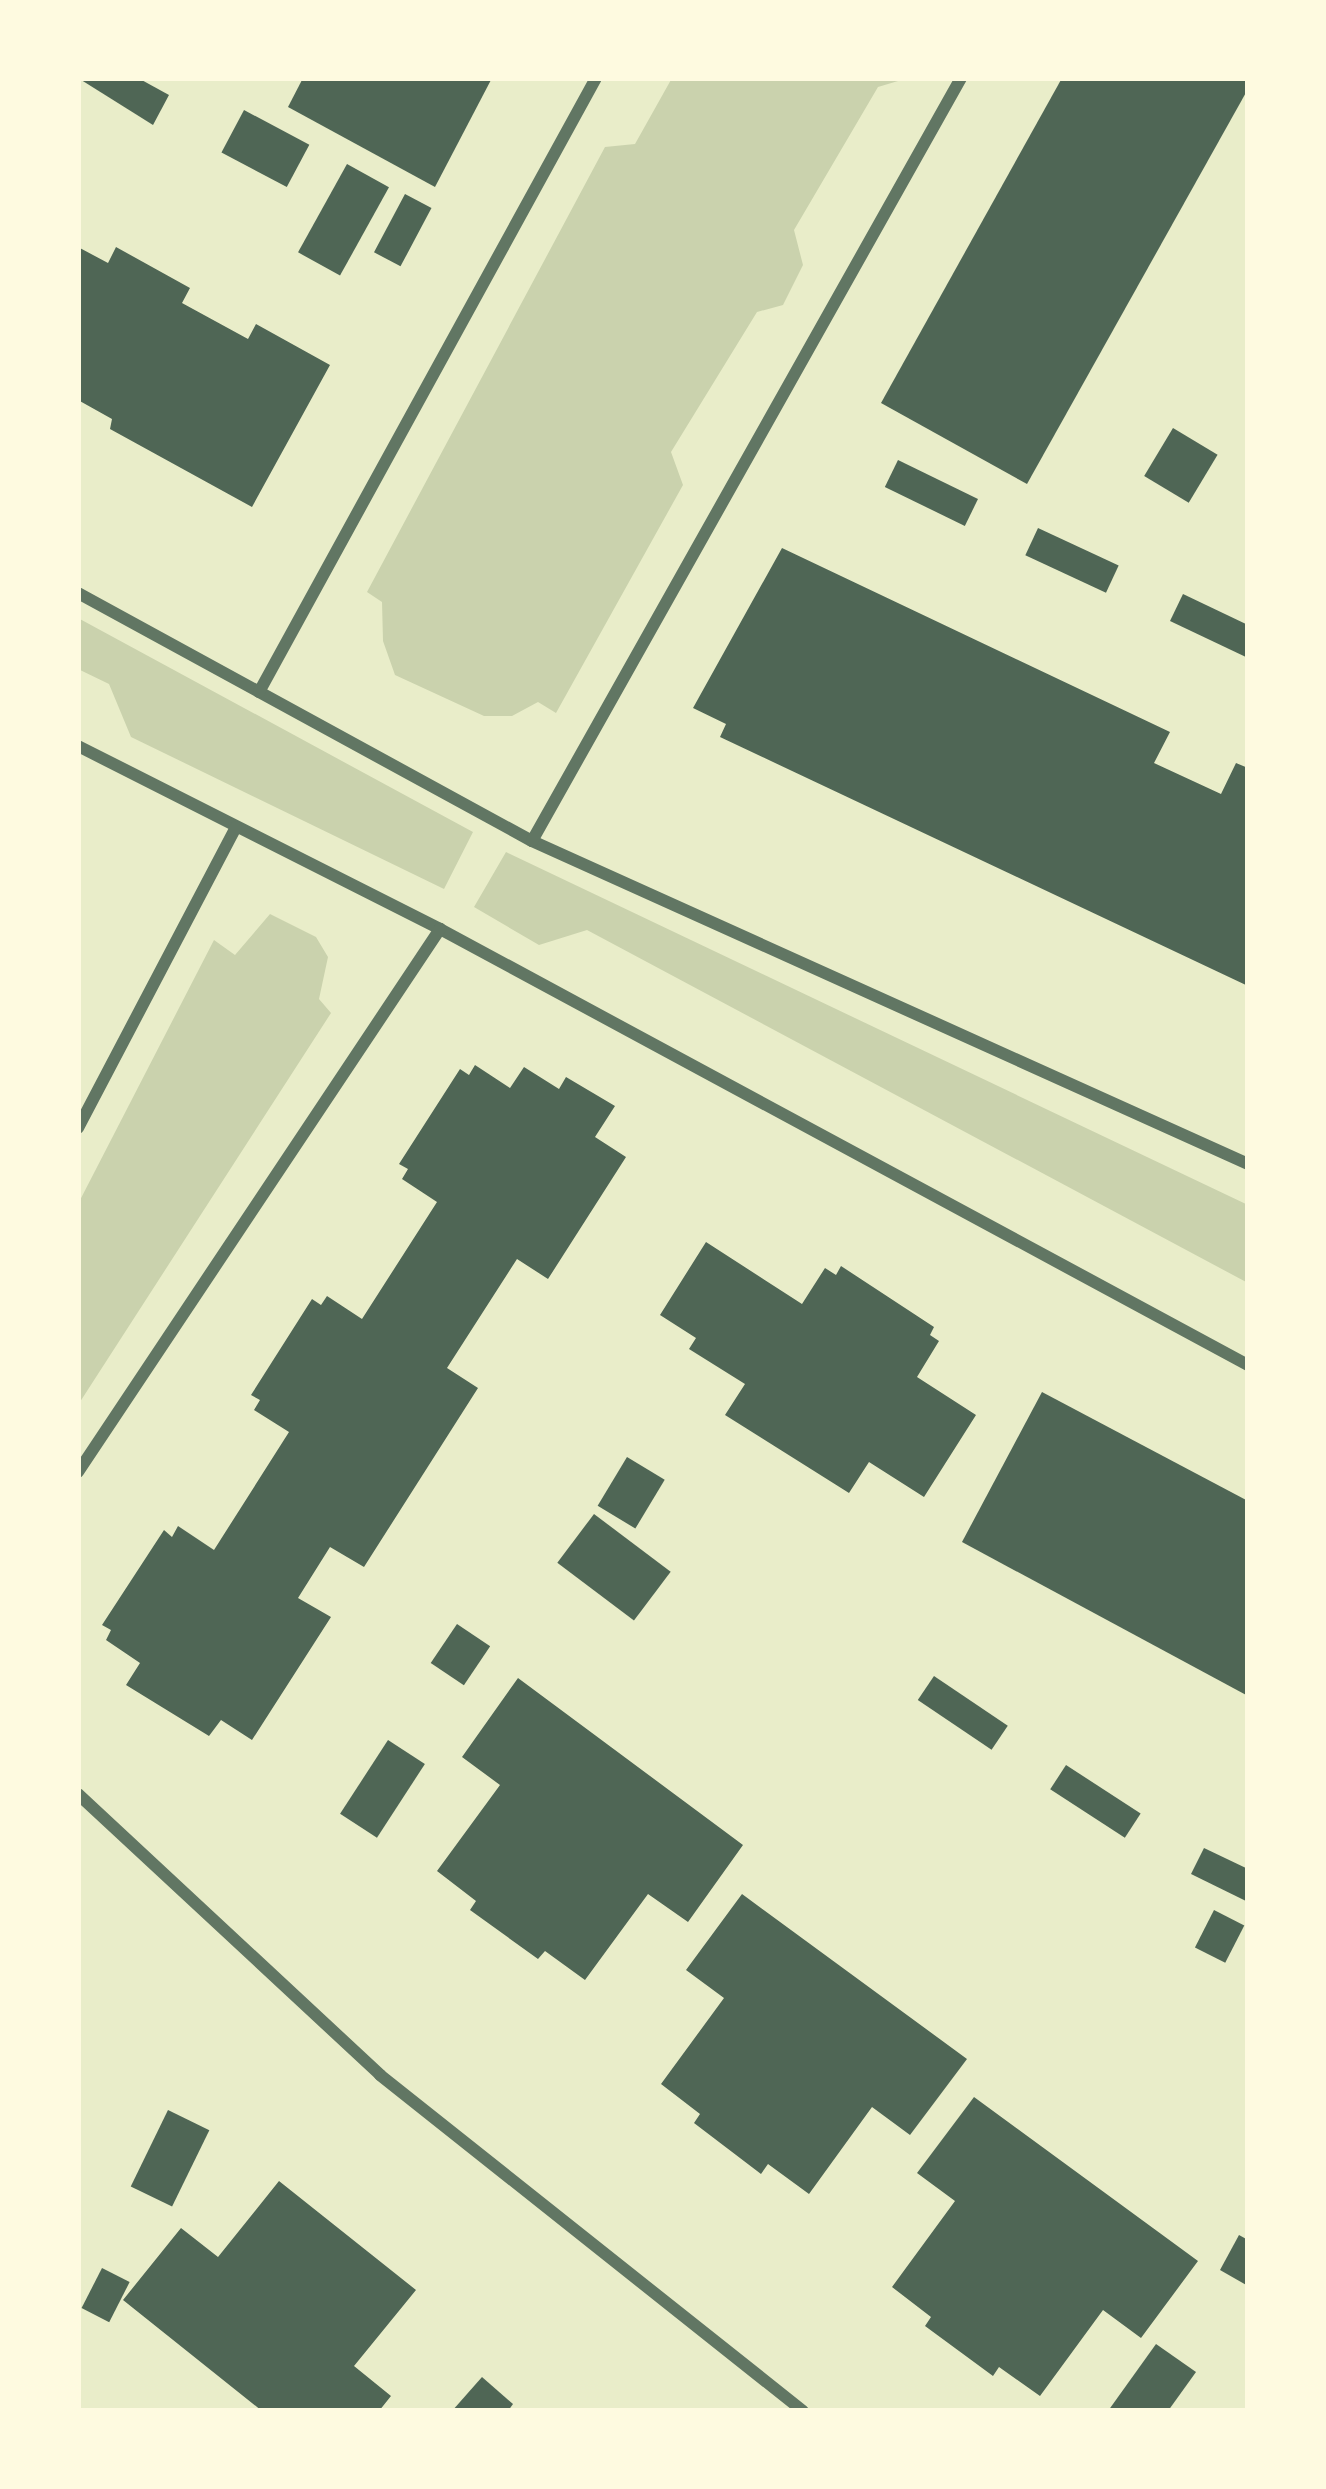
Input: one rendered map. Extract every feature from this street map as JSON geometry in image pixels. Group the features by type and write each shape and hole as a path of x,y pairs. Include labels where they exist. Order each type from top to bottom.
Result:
{"street":[{"path":"259,692 596,78"},
{"path":"532,841 961,78"},
{"path":"78,592 532,841 1248,1164"},
{"path":"78,746 440,929 1248,1365"},
{"path":"78,1128 236,827"},
{"path":"78,1472 440,929"},
{"path":"78,1794 380,2075 803,2411"}],"green space":[{"path":"672,78 908,78 878,87 794,230 803,265 783,305 757,312 671,452 683,485 556,713 538,702 512,716 484,716 395,675 383,641 382,602 367,592 605,147 635,144"},
{"path":"78,618 473,832 444,889 131,737 109,684 78,669"},
{"path":"506,852 1248,1205 1248,1283 587,930 539,945 474,907"},
{"path":"270,914 316,937 328,957 319,999 331,1013 78,1405 78,1204 214,940 235,955"}],"building":[{"path":"78,78 138,78 169,95 153,125"},
{"path":"303,78 492,78 435,187 288,107"},
{"path":"1062,78 1248,78 1248,89 1027,484 881,403"},
{"path":"244,110 309,145 287,187 221,152"},
{"path":"347,164 389,187 340,276 298,252"},
{"path":"405,194 431,208 401,266 374,252"},
{"path":"78,247 108,263 116,247 190,288 182,303 248,339 256,324 330,365 252,507 110,429 112,419 78,400"},
{"path":"1173,428 1218,455 1189,503 1144,476"},
{"path":"898,460 978,499 965,526 885,487"},
{"path":"1038,528 1119,566 1106,593 1025,555"},
{"path":"782,548 1170,732 1154,763 1221,794 1236,763 1248,768 1248,986 720,737 726,724 693,708"},
{"path":"1183,594 1248,625 1248,658 1170,621"},
{"path":"475,1065 510,1088 524,1067 559,1089 566,1077 615,1106 595,1137 626,1157 548,1279 517,1259 447,1368 478,1388 364,1567 330,1547 298,1598 331,1617 252,1740 221,1720 209,1736 126,1685 140,1663 106,1640 111,1630 102,1625 164,1530 172,1537 178,1526 214,1550 289,1432 254,1410 260,1400 251,1395 312,1299 321,1305 327,1296 362,1319 437,1202 402,1179 408,1169 399,1164 460,1069 469,1075"},
{"path":"706,1242 802,1304 825,1268 836,1275 841,1266 934,1327 930,1335 939,1341 917,1377 976,1415 924,1497 869,1462 849,1493 725,1415 745,1384 689,1349 696,1338 660,1315"},
{"path":"1042,1392 1248,1501 1248,1696 962,1542"},
{"path":"627,1457 665,1480 635,1529 598,1506"},
{"path":"594,1514 671,1572 634,1620 557,1563"},
{"path":"457,1624 490,1646 464,1685 431,1663"},
{"path":"934,1676 1008,1726 992,1750 918,1700"},
{"path":"518,1678 743,1845 688,1922 648,1894 585,1980 545,1951 538,1959 470,1910 476,1901 437,1871 500,1785 462,1757"},
{"path":"388,1740 425,1764 377,1838 340,1814"},
{"path":"1066,1765 1141,1813 1125,1838 1050,1789"},
{"path":"1204,1848 1248,1869 1248,1902 1191,1874"},
{"path":"742,1894 967,2059 910,2135 872,2107 809,2194 768,2164 761,2174 694,2123 700,2114 661,2084 724,1998 686,1970"},
{"path":"1214,1910 1244,1925 1225,1963 1195,1947"},
{"path":"974,2097 1198,2261 1141,2338 1103,2310 1040,2396 999,2367 993,2376 925,2326 931,2317 892,2287 955,2201 917,2173"},
{"path":"168,2110 209,2130 172,2207 131,2186"},
{"path":"279,2181 416,2290 354,2366 391,2396 379,2411 262,2411 123,2300 181,2228 218,2257"},
{"path":"1239,2235 1248,2240 1248,2286 1220,2270"},
{"path":"102,2268 130,2282 109,2322 82,2308"},
{"path":"1156,2344 1196,2372 1168,2411 1108,2411"},
{"path":"482,2377 513,2404 508,2411 452,2411"}]}
